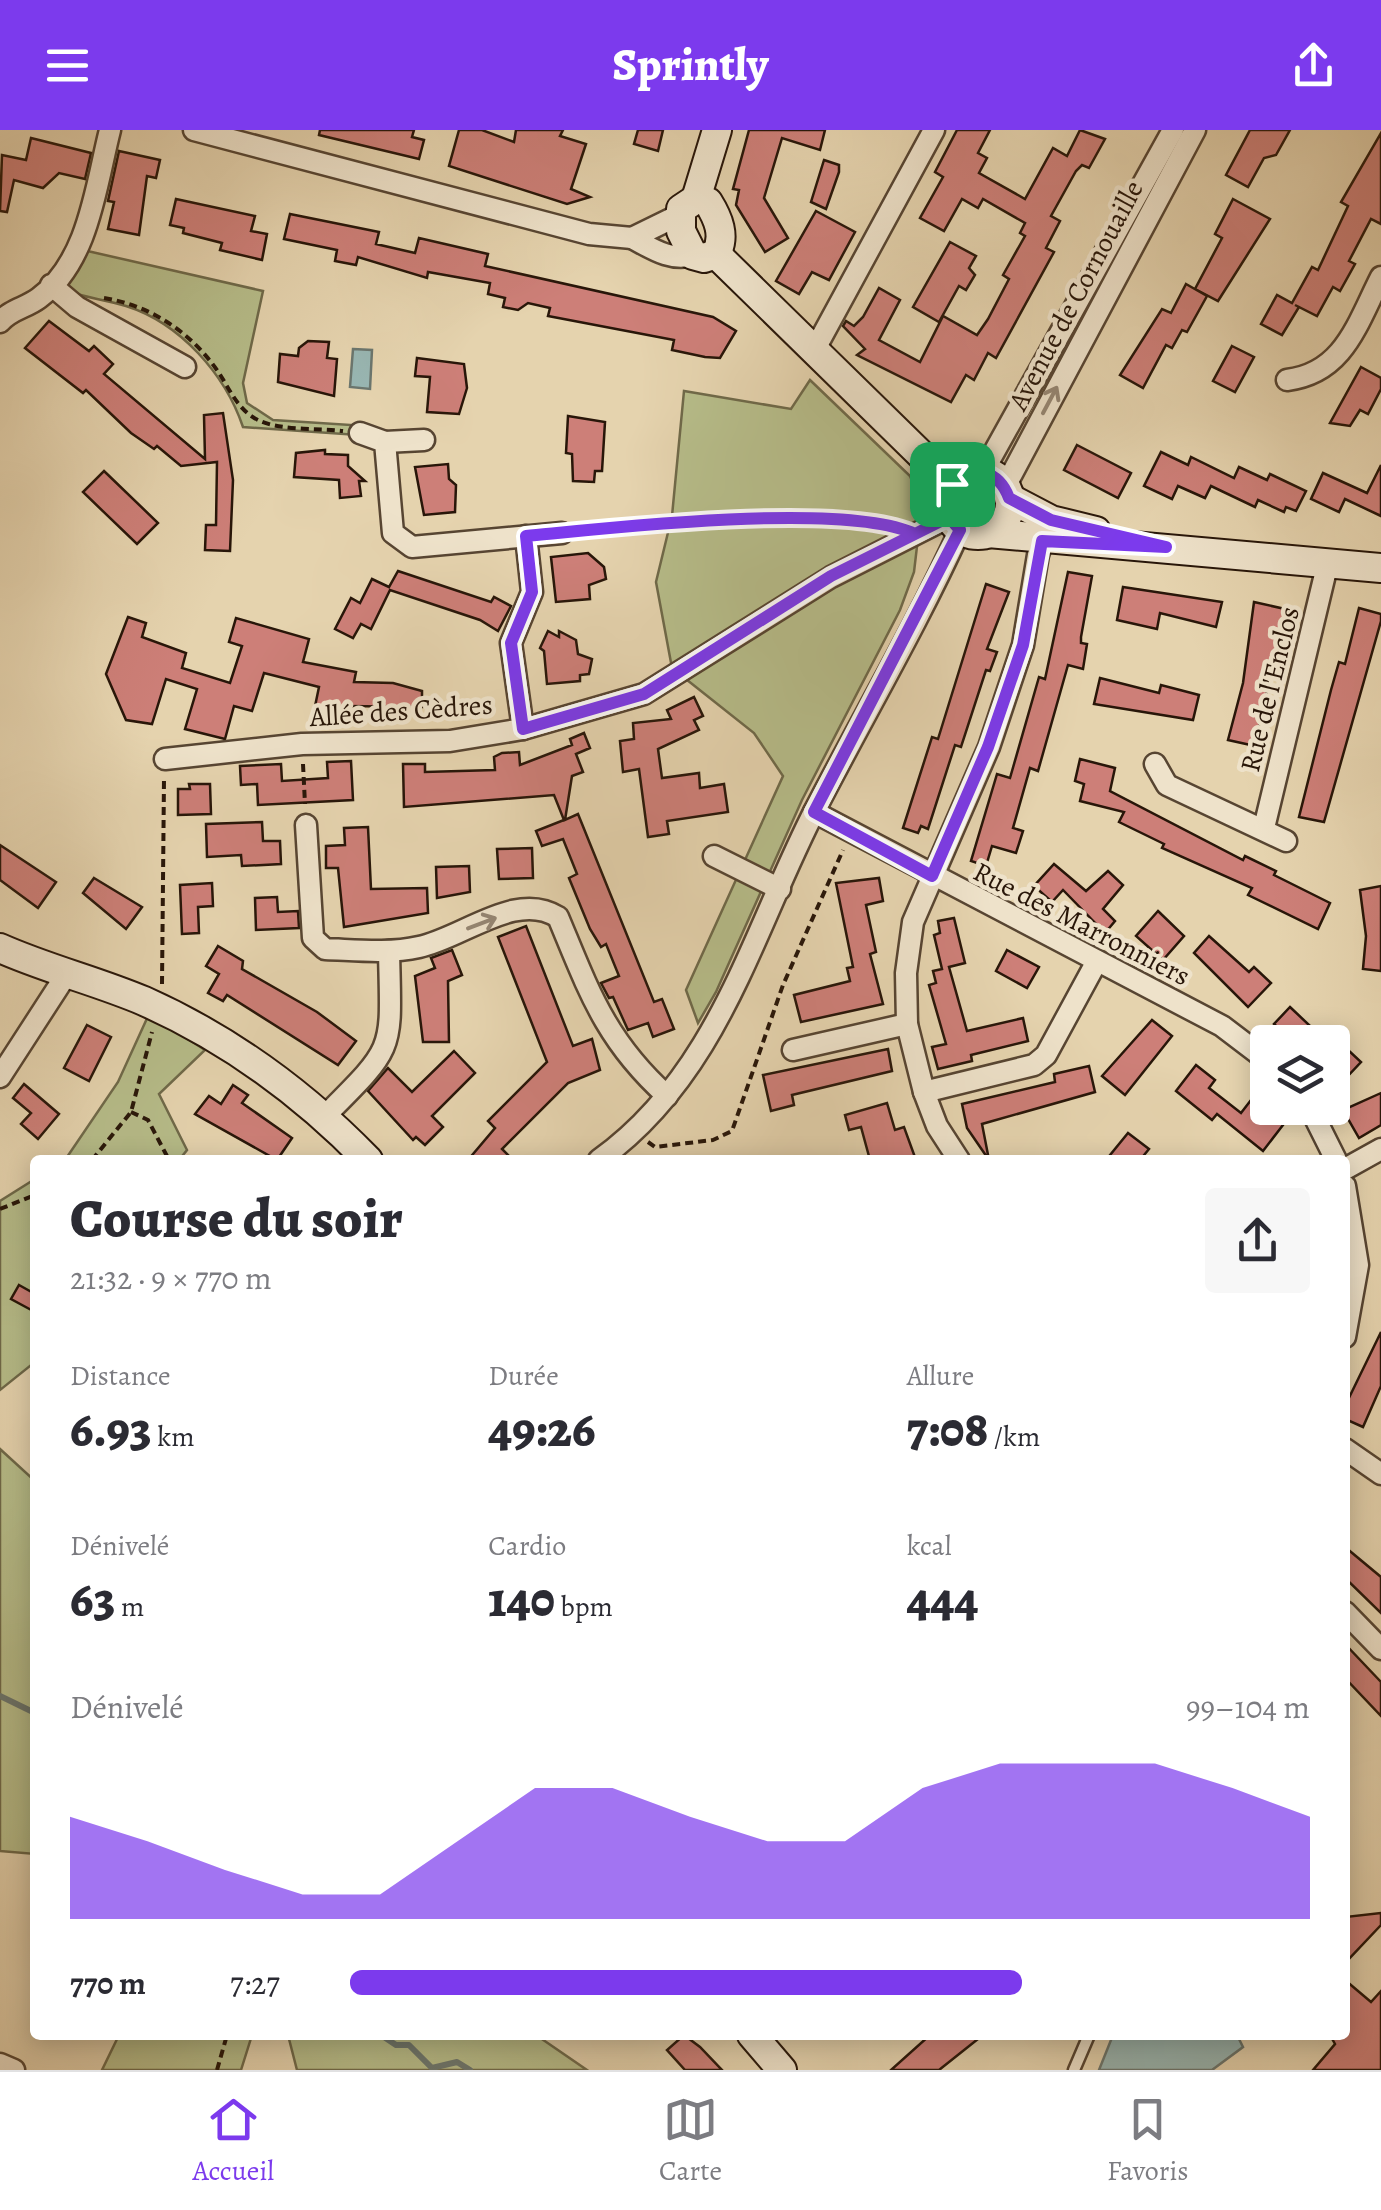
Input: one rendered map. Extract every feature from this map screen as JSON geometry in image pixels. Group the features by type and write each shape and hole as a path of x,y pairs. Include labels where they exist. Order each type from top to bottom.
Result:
{"street":[{"path":"0,322 51,286 82,238 110,130"},
{"path":"194,130 588,234 632,238 662,254 683,258 705,254 721,245 718,223 708,202 688,207 632,238"},
{"path":"688,207 717,130"},
{"path":"815,349 934,130"},
{"name":"Avenue de Cornouaille","path":"999,486 1174,130"},
{"name":"Avenue de Cornouaille","path":"999,486 1195,130"},
{"path":"705,254 815,349 952,484"},
{"path":"1287,380 1315,376 1342,350 1381,278"},
{"path":"51,286 77,307 185,367"},
{"path":"360,433 384,442 424,440"},
{"path":"384,442 393,534 412,547 562,533"},
{"path":"966,527 946,500 952,484 968,473 999,486 1046,530"},
{"path":"605,1155 667,1096 710,1038 814,812 966,527 1006,518 999,486"},
{"path":"966,527 1046,530 1166,547 1381,568"},
{"name":"Allée des Cèdres","path":"164,758 302,744 450,741 523,729 644,694 831,576 915,534 966,527"},
{"path":"956,1155 924,1092 907,1024 906,973 913,922 988,747 1023,645 1046,530"},
{"path":"523,729 511,643 532,592 526,536"},
{"name":"Rue de l'Enclos","path":"1264,828 1328,562"},
{"path":"1155,764 1166,786 1286,841"},
{"name":"Rue des Marronniers","path":"814,812 1222,1026 1250,1047"},
{"path":"306,825 312,938 324,950 389,951 420,947 522,908 542,906 558,917 604,1026 631,1063 667,1096"},
{"path":"714,856 780,889"},
{"path":"0,948 161,1010 248,1058 325,1116 363,1155"},
{"path":"325,1116 378,1064 388,1046 389,951"},
{"path":"924,1092 1034,1064 1046,1055 1097,961"},
{"path":"0,1077 68,972"},
{"path":"793,1050 907,1024"},
{"path":"1318,1125 1334,1155"},
{"path":"1350,1166 1381,1149"},
{"path":"1350,1226 1358,1264 1350,1309"},
{"path":"1350,1452 1381,1474"},
{"path":"1350,1617 1381,1650"},
{"path":"756,2040 782,2070"},
{"path":"0,2064 14,2070"}],"lane":[{"path":"1074,2070 1087,2040"}],"path":[{"path":"562,533 771,520 891,522 915,534"},
{"path":"302,744 306,825"},
{"path":"96,1155 131,1112 161,1010 164,758"},
{"path":"633,1130 654,1147 713,1140 732,1131 789,970 851,832"},
{"path":"131,1112 148,1120 166,1155"},
{"path":"0,1210 30,1197"},
{"path":"217,2070 226,2040"}],"green space":[{"path":"83,250 263,291 243,383 247,403 273,420 367,426 358,435 243,427 212,370 165,325 126,306 51,285"},
{"path":"810,380 910,476 922,504 914,572 900,610 802,800 716,992 698,1023 686,990 783,776 754,733 672,668 656,582 672,516 684,391 791,409"},
{"path":"978,487 990,491 994,503 990,515 978,519 966,515 962,503 966,491"},
{"path":"149,1014 205,1050 159,1094 187,1150 183,1155 68,1155 118,1082"},
{"path":"30,1182 30,1366 0,1390 0,1201"},
{"path":"0,1449 30,1476 30,1854 0,1851"},
{"path":"117,2040 250,2040 241,2070 102,2070"},
{"path":"289,2040 543,2040 587,2070 297,2070"}],"water":[{"path":"353,349 372,350 370,389 350,387"},
{"path":"1111,2040 1240,2040 1243,2047 1212,2070 1099,2070"}],"building":[{"path":"320,130 414,130 412,137 424,140 419,159 319,135"},
{"path":"459,130 482,130 514,142 516,130 563,130 560,136 586,144 571,189 590,197 567,204 449,166"},
{"path":"638,130 663,130 658,151 634,144"},
{"path":"749,130 825,130 820,150 782,138 764,198 788,238 765,252 736,205 739,190 733,189"},
{"path":"957,130 990,130 978,153 987,158 979,173 1025,199 1053,148 1067,156 1080,130 1105,139 1089,168 1082,165 1076,171 1051,216 1060,221 1046,248 1054,252 996,358 988,353 974,380 966,375 951,402 857,355 865,349 843,326 846,321 854,326 863,317 879,288 900,300 879,340 920,362 943,316 977,335 988,319 1009,279 1003,275 1025,236 1020,233 1025,223 983,199 978,208 962,199 944,231 920,218 943,177 935,172"},
{"path":"1250,130 1290,130 1276,155 1264,158 1248,187 1226,175"},
{"path":"1381,133 1381,224 1371,219 1349,261 1355,264 1340,291 1333,287 1317,316 1299,307 1282,335 1261,324 1277,295 1292,303 1312,267 1318,270 1348,206 1341,202"},
{"path":"31,138 91,153 85,179 59,173 43,188 14,180 7,212 0,211 2,155 26,160"},
{"path":"119,151 160,160 156,178 147,176 139,235 108,229 114,202 108,201"},
{"path":"824,160 839,165 826,209 811,202"},
{"path":"176,199 255,216 251,231 267,234 262,260 220,250 222,243 183,233 184,228 170,225"},
{"path":"1233,199 1270,219 1218,301 1195,289 1222,238 1215,234"},
{"path":"816,211 855,232 829,280 812,272 799,294 776,281"},
{"path":"290,214 379,232 376,244 415,253 419,238 488,254 485,266 713,317 736,331 720,358 705,357 672,350 674,340 548,316 550,308 528,303 518,310 503,307 505,298 488,294 490,283 428,272 427,278 358,257 356,265 335,261 337,250 284,239"},
{"path":"950,242 976,256 969,268 975,275 966,290 959,286 939,322 913,307"},
{"path":"1186,284 1207,296 1187,332 1182,330 1172,348 1166,345 1143,388 1120,375 1162,309 1171,313"},
{"path":"49,321 89,351 94,346 113,364 104,374 205,459 204,415 223,413 233,480 230,551 205,550 206,525 216,525 217,462 181,466 157,446 154,449 131,433 86,390 83,393 25,348"},
{"path":"308,341 329,342 327,358 337,359 334,396 278,382 280,354 298,356 299,348"},
{"path":"1232,346 1254,357 1235,392 1213,381"},
{"path":"417,358 464,364 467,388 459,414 427,412 430,377 415,376"},
{"path":"1361,367 1381,378 1381,389 1368,414 1360,410 1350,426 1330,423"},
{"path":"568,416 605,422 602,471 595,471 594,482 573,481 572,454 566,453"},
{"path":"1077,445 1131,473 1118,498 1064,470"},
{"path":"325,450 325,454 348,455 348,466 365,481 359,481 361,496 340,498 339,480 294,477 296,453"},
{"path":"1161,452 1188,465 1191,457 1234,478 1239,467 1267,480 1270,474 1306,491 1296,511 1286,507 1284,512 1258,500 1255,507 1211,486 1205,498 1178,486 1172,499 1144,486"},
{"path":"448,464 449,479 456,485 455,512 424,515 415,467"},
{"path":"1381,465 1381,516 1345,499 1339,512 1311,499 1323,473 1367,493"},
{"path":"104,471 158,523 137,544 83,492"},
{"path":"588,553 604,567 606,579 589,585 590,599 556,602 551,557"},
{"path":"398,571 491,602 494,597 511,606 498,631 480,620 390,590 371,629 361,624 353,638 335,629 351,598 360,603 372,579 389,587"},
{"path":"1068,572 1092,576 1081,637 1081,643 1087,644 1083,669 1068,665 1038,771 1030,768 1013,828 1023,831 1016,853 992,846 986,866 971,861 997,774 1010,778 1039,677 1045,679"},
{"path":"986,584 1009,592 987,649 997,652 990,671 986,670 961,747 955,745 928,829 921,826 918,833 903,828 932,737 938,739"},
{"path":"1123,587 1222,602 1216,627 1160,613 1157,629 1117,620"},
{"path":"1254,602 1285,609 1255,746 1228,740 1243,683"},
{"path":"1359,608 1381,614 1381,621 1324,822 1299,817 1339,662 1345,664"},
{"path":"128,617 146,623 142,637 186,653 182,668 230,683 242,646 229,642 236,618 309,639 303,662 356,672 354,682 393,683 422,691 422,707 347,706 342,720 313,716 319,687 264,673 252,711 234,706 225,739 185,729 197,689 166,679 152,724 126,720 106,674"},
{"path":"548,631 559,637 559,631 576,640 578,654 592,659 589,674 580,675 580,681 547,684 544,651 540,648"},
{"path":"1100,678 1159,693 1161,685 1199,695 1193,720 1094,704"},
{"path":"694,697 703,716 694,720 699,730 658,749 662,778 699,773 700,788 724,784 728,812 667,821 669,834 648,837 639,769 623,772 620,741 634,739 633,723 671,719 667,710"},
{"path":"584,733 590,748 576,754 583,772 572,776 565,820 578,814 654,1002 662,999 674,1029 653,1037 648,1023 628,1030 613,997 609,998 601,983 619,976 606,944 601,947 590,929 569,878 577,874 563,839 542,846 536,831 564,820 554,795 404,807 403,764 425,764 425,772 495,770 494,757 502,753 519,752 520,765 572,745 570,739"},
{"path":"1080,759 1115,768 1110,791 1243,860 1245,856 1276,871 1274,875 1330,903 1318,929 1248,895 1252,888 1162,848 1164,844 1119,822 1124,812 1080,801 1084,784 1075,781"},
{"path":"351,761 353,800 258,805 257,784 241,785 240,766 281,764 282,781 328,778 327,762"},
{"path":"189,784 210,784 211,814 178,815 178,789 190,789"},
{"path":"262,822 263,841 280,841 281,864 242,866 241,855 207,857 206,824"},
{"path":"368,827 371,889 427,888 428,913 344,927 338,868 326,868 326,846 345,845 344,828"},
{"path":"0,845 56,882 38,908 0,880"},
{"path":"532,848 533,878 499,879 497,849"},
{"path":"1054,864 1086,891 1108,871 1123,885 1103,909 1115,921 1105,933 1063,890 1052,902 1034,886"},
{"path":"469,866 470,892 437,898 436,867"},
{"path":"94,878 142,907 126,929 83,893"},
{"path":"879,878 883,901 866,905 876,952 870,954 883,1004 801,1022 794,995 850,981 847,968 853,967 836,883"},
{"path":"212,883 213,906 198,907 199,933 182,934 180,885"},
{"path":"1381,886 1381,971 1363,969 1366,936 1360,890"},
{"path":"277,897 278,912 298,911 299,928 256,930 255,898"},
{"path":"1158,911 1184,936 1163,960 1136,936"},
{"path":"954,918 965,963 949,967 967,1031 1023,1018 1028,1041 971,1055 972,1061 938,1069 932,1047 946,1044 929,985 936,983 933,971 942,969 934,935 940,933 938,921"},
{"path":"526,926 573,1046 592,1039 600,1070 568,1083 502,1149 508,1155 472,1155 495,1128 488,1121 547,1062 498,937"},
{"path":"1209,936 1249,972 1254,967 1271,983 1248,1007 1194,953"},
{"path":"218,946 243,961 242,969 317,1012 356,1041 338,1065 227,995 223,1001 208,993 219,974 206,966"},
{"path":"452,950 462,975 448,981 449,1042 423,1042 415,976 435,968 431,958"},
{"path":"1007,950 1039,967 1027,988 996,971"},
{"path":"1290,1007 1309,1025 1275,1025"},
{"path":"1152,1020 1172,1036 1125,1095 1102,1076"},
{"path":"87,1025 111,1037 89,1081 64,1068"},
{"path":"888,1049 892,1071 792,1095 794,1105 771,1111 763,1075"},
{"path":"454,1051 475,1073 432,1116 443,1127 425,1145 416,1137 413,1140 368,1091 388,1068 412,1092"},
{"path":"1350,1052 1361,1062 1350,1074"},
{"path":"1196,1065 1215,1080 1209,1088 1241,1113 1250,1101 1250,1125 1283,1125 1263,1151 1217,1114 1212,1120 1176,1091"},
{"path":"1089,1066 1095,1092 982,1124 986,1155 967,1128 962,1104 1055,1082 1054,1074"},
{"path":"24,1084 59,1114 38,1139 21,1124 31,1113 13,1098"},
{"path":"233,1085 248,1095 242,1103 292,1138 280,1155 268,1155 195,1114 209,1096 221,1104"},
{"path":"1381,1093 1381,1125 1359,1138 1350,1122 1350,1107"},
{"path":"887,1103 895,1130 904,1127 914,1155 869,1155 861,1127 849,1130 845,1115"},
{"path":"1128,1133 1149,1149 1144,1155 1110,1155"},
{"path":"19,1285 30,1291 30,1309 11,1299"},
{"path":"1381,1332 1381,1386 1363,1427 1350,1421 1350,1396"},
{"path":"1350,1551 1381,1577 1381,1613 1350,1583"},
{"path":"1350,1649 1381,1682 1381,1716 1350,1683"},
{"path":"1381,1913 1381,1925 1350,1958 1350,1916"},
{"path":"1350,1984 1371,2002 1381,1991 1381,2070 1313,2070 1335,2044 1333,2040 1350,2040"},
{"path":"678,2040 691,2040 722,2070 685,2070 667,2050"},
{"path":"924,2040 977,2040 939,2070 891,2070"}],"waterway":[{"path":"0,1696 30,1711"},
{"path":"388,2040 396,2045 409,2045 432,2068 457,2062 470,2070"}],"route":[{"path":"952,484 946,500 949,517 915,534 891,522 771,520 526,536 532,592 511,643 523,729 644,694 831,576 949,517 960,530 814,812 932,876 988,747 1023,645 1042,541 1166,547 1051,520 1009,498 1003,484 990,474 971,472 952,484"}]}
